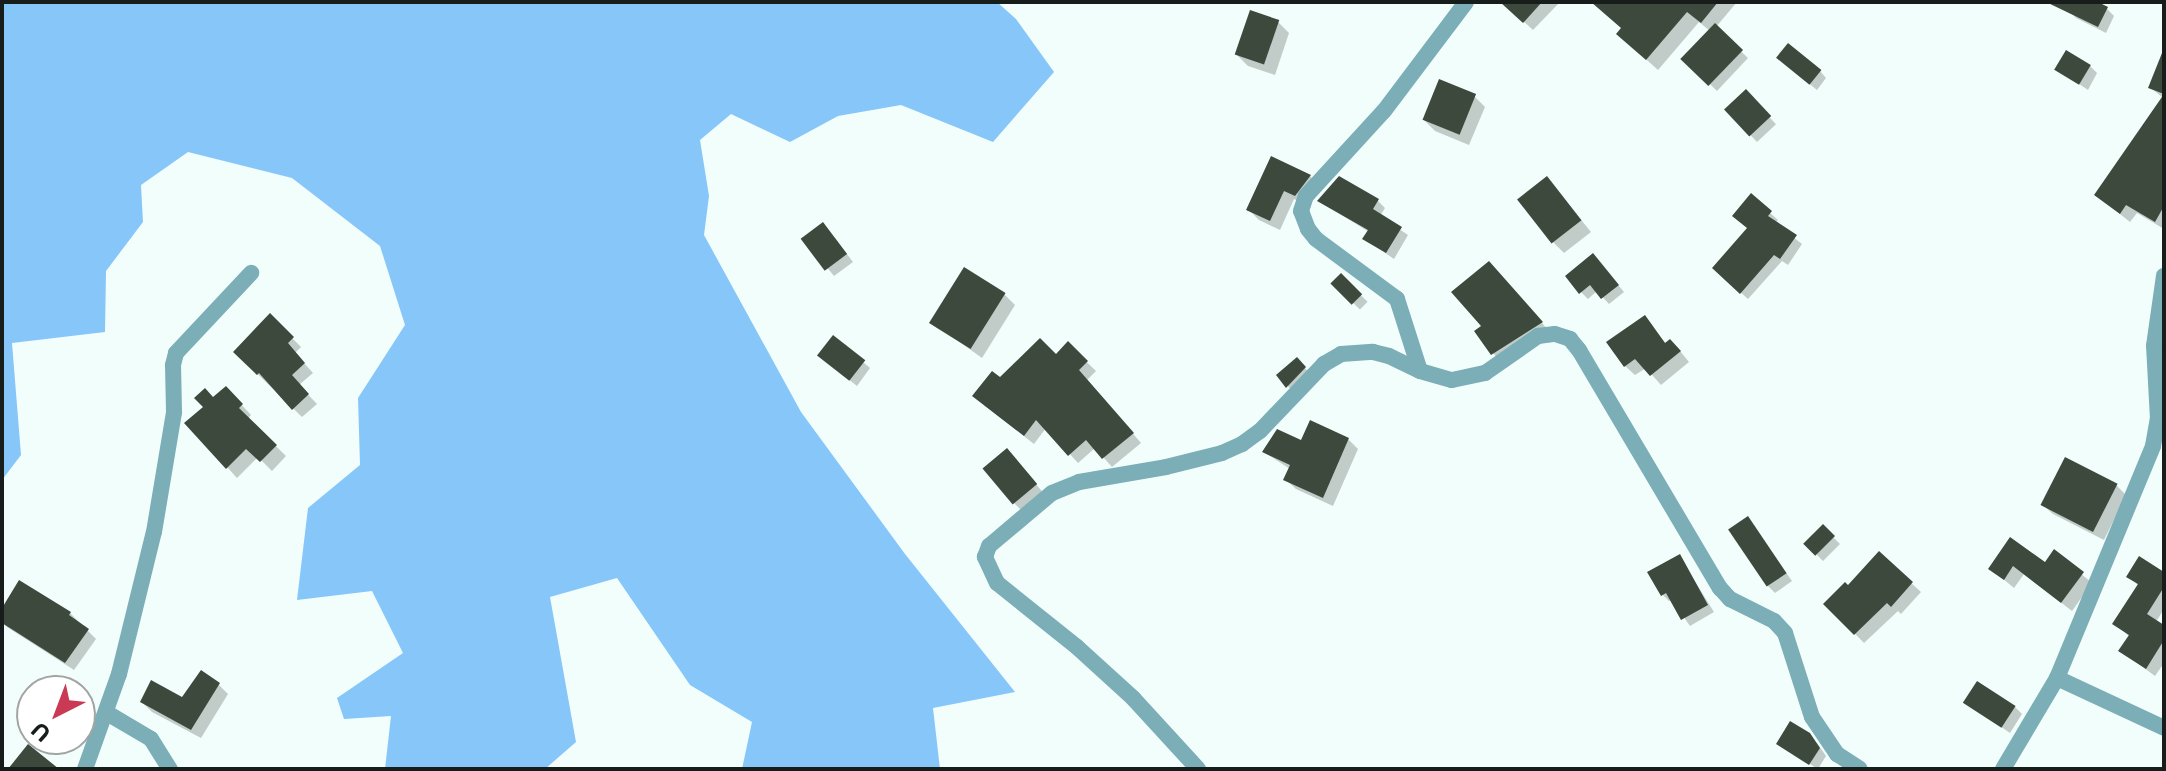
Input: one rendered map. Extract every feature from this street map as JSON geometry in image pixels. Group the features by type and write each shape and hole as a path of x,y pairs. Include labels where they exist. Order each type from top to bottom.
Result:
{"street":[{"path":"1420,371 1397,299 1316,239 1301,211 1306,196 1393,99 1441,30 1466,2"},
{"path":"85,769 107,713 154,532 174,412 173,365 176,353 251,273"},
{"path":"2003,769 2057,678 2158,442 2154,346 2164,276"},
{"path":"1198,769 1122,687 997,583 985,557 989,546 1052,493 1079,482 1166,467 1242,444 1260,431 1324,364 1341,354 1373,352 1452,380 1485,373 1538,336 1555,334 1570,339 1720,588 1730,599 1774,621 1785,633 1812,717 1837,754 1860,769"},
{"path":"2057,678 2164,728"},
{"path":"107,713 151,739 170,769"}],"water":[{"path":"2,2 997,2 1016,19 1054,72 993,142 901,105 838,116 790,142 731,114 700,140 709,196 704,235 801,412 905,554 1015,692 933,708 940,769 742,769 752,722 690,685 617,578 550,597 576,742 545,769 385,769 391,716 344,719 337,698 403,653 372,591 297,600 308,508 360,465 358,398 405,325 380,246 292,178 188,152 141,185 143,222 106,271 105,332 12,343 21,455 2,480"}],"building":[{"path":"1500,2 1542,2 1523,23"},
{"path":"1591,2 1718,2 1701,23 1687,12 1646,60 1616,34 1621,28"},
{"path":"2046,2 2098,2 2108,7 2098,27"},
{"path":"1250,10 1279,20 1264,65 1235,54"},
{"path":"1715,23 1743,50 1708,86 1680,59"},
{"path":"1788,43 1821,70 1809,85 1776,58"},
{"path":"2164,48 2164,94 2148,88"},
{"path":"2066,50 2091,65 2079,85 2054,70"},
{"path":"1439,79 1476,94 1460,135 1423,120"},
{"path":"1746,89 1771,116 1749,137 1724,109"},
{"path":"2164,94 2164,206 2155,222 2126,205 2120,214 2094,195"},
{"path":"1271,156 1311,175 1295,196 1284,191 1270,221 1246,210"},
{"path":"1339,176 1379,199 1373,209 1402,227 1386,253 1362,239 1368,230 1317,201"},
{"path":"1547,176 1581,220 1552,244 1517,199"},
{"path":"1751,193 1772,211 1768,216 1797,235 1780,259 1774,255 1740,294 1712,268 1747,228 1732,216"},
{"path":"823,222 847,254 825,271 801,239"},
{"path":"1593,253 1619,285 1601,299 1590,285 1579,294 1565,276"},
{"path":"1489,261 1543,322 1491,355 1474,331 1481,326 1451,292"},
{"path":"964,267 1006,293 971,349 929,323"},
{"path":"1341,273 1362,294 1352,305 1330,284"},
{"path":"270,313 294,337 288,343 305,363 292,375 309,394 292,410 259,373 257,375 233,352"},
{"path":"1645,315 1665,343 1670,339 1681,351 1650,376 1635,359 1624,367 1606,342"},
{"path":"833,335 865,360 849,381 817,355"},
{"path":"1040,338 1056,354 1068,341 1088,361 1079,370 1134,433 1102,459 1086,440 1068,456 1036,420 1024,436 972,396 992,371 1000,377"},
{"path":"1297,357 1306,367 1286,388 1276,375"},
{"path":"226,386 243,404 239,408 277,445 260,462 246,449 226,469 184,423 203,407 194,398 205,388 213,397"},
{"path":"1310,420 1349,438 1323,498 1283,480 1290,465 1262,452 1277,429 1301,440"},
{"path":"1007,448 1037,484 1013,505 982,469"},
{"path":"2065,457 2118,484 2093,532 2040,505"},
{"path":"1748,516 1787,573 1767,587 1728,529"},
{"path":"1823,524 1835,536 1815,556 1803,544"},
{"path":"2010,537 2045,562 2054,549 2084,572 2061,603 2013,566 2004,580 1988,569"},
{"path":"1879,551 1913,582 1891,607 1887,603 1854,635 1823,604 1845,582 1848,585"},
{"path":"1680,554 1708,605 1681,620 1666,593 1661,596 1647,572"},
{"path":"2139,556 2164,572 2164,587 2147,614 2164,625 2164,640 2146,669 2118,651 2129,635 2112,624 2138,584 2126,577"},
{"path":"19,580 71,612 69,615 89,629 65,663 2,623 2,608"},
{"path":"201,670 220,683 191,730 140,702 151,680 182,697"},
{"path":"1977,681 2016,706 2001,728 1963,703"},
{"path":"1790,721 1810,733 1820,748 1809,765 1776,744"},
{"path":"19,755 42,755 59,769 8,769"}]}
